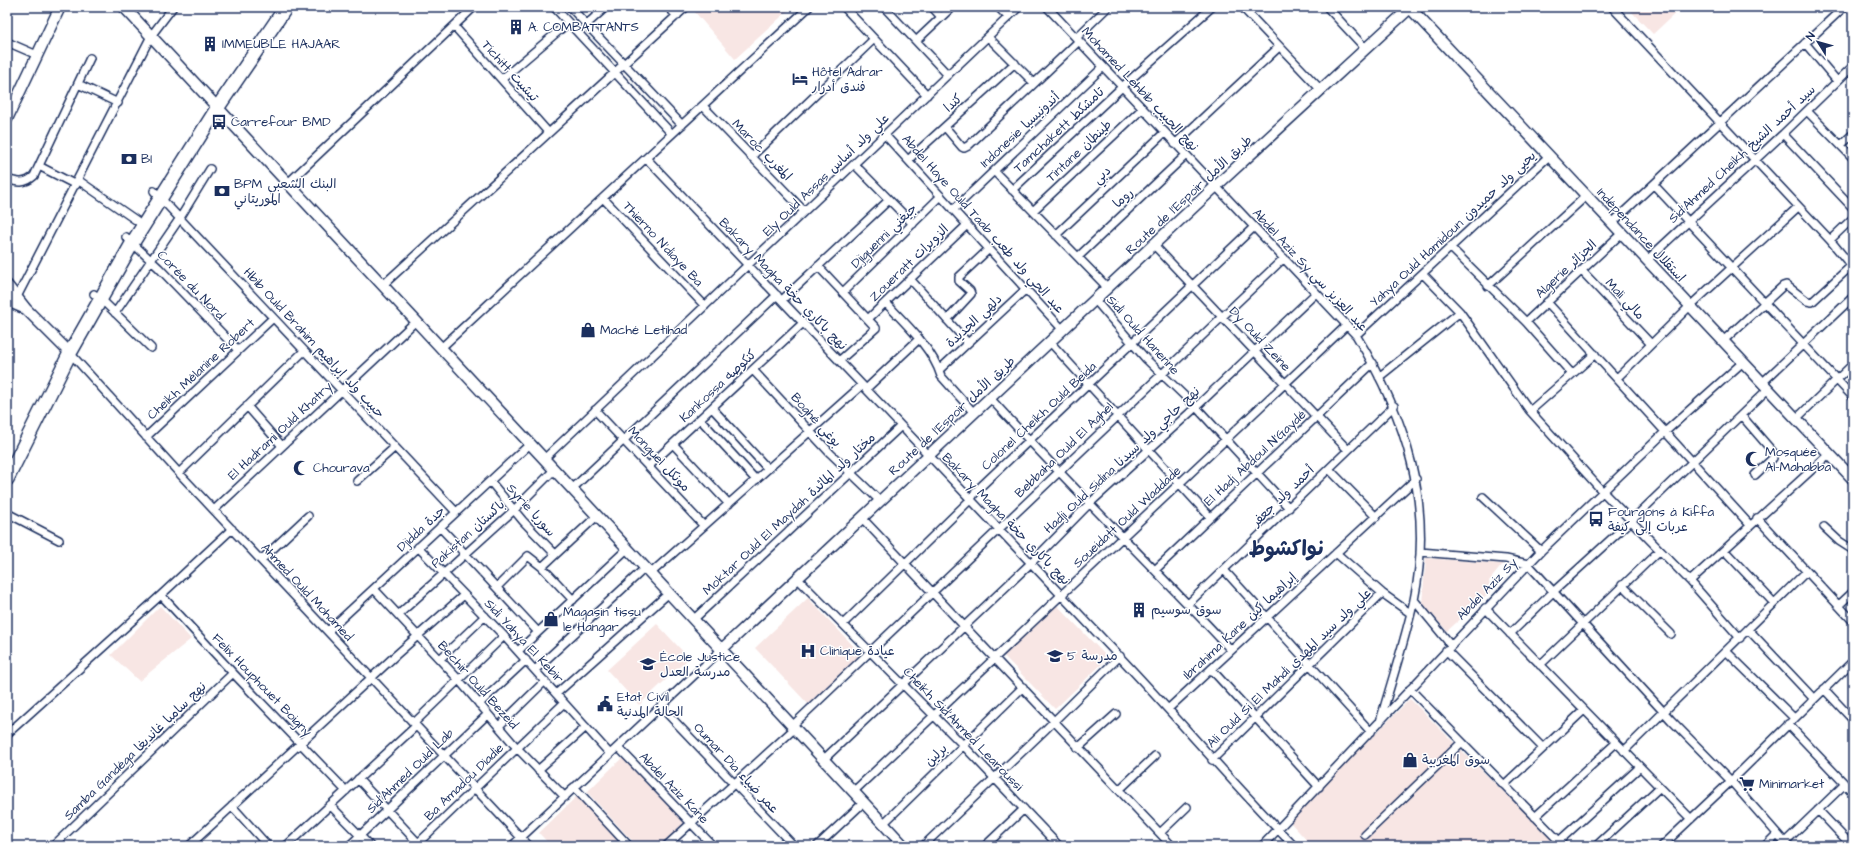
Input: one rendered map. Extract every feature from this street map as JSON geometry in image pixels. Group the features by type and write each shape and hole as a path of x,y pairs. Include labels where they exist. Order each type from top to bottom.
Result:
{"highway":[{"path":"7,460 67,350 140,222 278,7"},
{"path":"215,104 286,7"},
{"path":"7,479 67,350"}],"street":[{"path":"7,119 60,7"},
{"path":"124,7 904,846"},
{"path":"17,297 77,183 151,36 173,7"},
{"path":"288,183 474,7"},
{"path":"554,7 672,134"},
{"path":"570,7 625,63 682,125"},
{"path":"586,24 606,7"},
{"path":"668,7 677,16"},
{"path":"383,285 686,7"},
{"path":"441,348 809,7"},
{"path":"844,7 927,95"},
{"path":"884,7 948,75"},
{"path":"932,7 941,16"},
{"path":"916,41 952,7"},
{"path":"998,7 1008,17"},
{"name":"Ely Ould Assas علي ولد أساس","path":"544,459 1019,7"},
{"name":"Mohamed Lehbib نهج الحبيب","path":"1047,7 1215,187"},
{"path":"945,127 962,147 964,148 968,146 1078,40 1108,7"},
{"name":"Tamchakett تامشكط","path":"1012,190 1122,87 1212,7"},
{"path":"1242,7 1321,90"},
{"path":"1327,7 1366,49"},
{"name":"Route de l’Espoir طريق الأمل","path":"512,846 1215,187 1410,7"},
{"name":"Indépendance استقلال","path":"1410,7 1829,454 1851,473"},
{"path":"1612,7 1830,240 1852,267 1812,302 1807,301 1786,285 1723,341"},
{"path":"1612,223 1844,7"},
{"path":"502,79 568,23"},
{"name":"Tichitt تيشيت","path":"454,26 548,132"},
{"path":"988,37 1034,83"},
{"path":"751,157 874,39"},
{"path":"7,42 37,55"},
{"path":"1805,44 1837,81"},
{"path":"1175,144 1279,47"},
{"path":"7,179 16,183 29,180 39,166 90,58"},
{"name":"كندا","path":"908,160 1015,63"},
{"name":"Sid'Ahmed Cheikh سيد أحمد الشيخ","path":"1647,260 1783,134 1853,66"},
{"name":"Indonesie أندونيسيا","path":"953,210 1103,67"},
{"path":"78,84 118,103"},
{"name":"Maroc المغرب","path":"703,106 804,211"},
{"name":"Tintane طينطان","path":"1033,211 1142,109"},
{"path":"1807,111 1853,158"},
{"name":"دبي","path":"1056,235 1164,133"},
{"path":"1783,134 1853,208"},
{"path":"1841,145 1853,134"},
{"name":"Abdel Haye Ould Taab عبد الحي ولد طعب","path":"885,135 1063,330"},
{"name":"روما","path":"1078,257 1186,155"},
{"name":"Yahya Ould Hamidoun يحيى ولد حميدون","path":"1356,335 1549,156"},
{"name":"Bakary Magha نهج باكاري حخة","path":"646,158 749,264 779,298 1120,656 1212,760 1294,846"},
{"path":"854,164 913,224"},
{"path":"39,166 77,183 140,222"},
{"path":"115,313 180,218 210,169"},
{"path":"994,171 1108,288"},
{"path":"1654,185 1730,268 1853,397"},
{"name":"Abdel Aziz Sy عبد العزيز سي","path":"1215,187 1356,335 1373,363 1394,406 1416,479 1420,509 1420,552 1414,600 1380,722"},
{"name":"Hbib Ould Brahim حبيب ولد إبراهيم","path":"157,194 456,512"},
{"name":"Djiguenni جيغني","path":"843,292 941,196"},
{"path":"1488,286 1586,196"},
{"name":"Thierno N'diaye Ba","path":"603,198 705,306"},
{"path":"572,489 624,439 779,298 818,266 889,200"},
{"path":"1617,378 1730,268 1798,207"},
{"path":"1830,240 1853,218"},
{"name":"Zoueratt الزويرات","path":"868,319 911,280 967,225"},
{"name":"Colonel Cheikh Ould Beida","path":"843,624 971,499 976,491 1254,227"},
{"name":"Algerie الجزائر","path":"1526,322 1622,233"},
{"name":"Corée du Nord","path":"130,240 238,350"},
{"name":"Dy Ould Zeine","path":"1154,245 1348,450"},
{"path":"1450,248 1526,322 1572,374"},
{"path":"947,320 971,294 970,291 959,281 959,277 989,249"},
{"name":"Bebbaha Ould El Aghel","path":"666,846 793,728 932,592 1284,258"},
{"path":"818,266 876,328 840,361"},
{"name":"Mali مالي","path":"1582,271 1651,344"},
{"path":"1423,274 1460,312 1530,411 1603,492 1690,581 1740,638"},
{"path":"911,280 968,343"},
{"path":"7,285 26,309 67,350"},
{"name":"دلهي الجديدة","path":"939,370 1026,289"},
{"name":"Hadji Ould Sidina نهج حاجي ولد سيدنا","path":"823,760 1031,563 1089,504 1196,407 1316,293"},
{"path":"98,296 151,348"},
{"path":"1510,634 1553,592 1631,521 1740,415 1803,344 1853,297"},
{"name":"Sidi Ould Hanenne","path":"1095,300 1161,375 1196,407 1288,508"},
{"path":"7,301 26,309"},
{"path":"1547,302 1750,525"},
{"path":"886,303 919,339 939,370 941,376 974,413"},
{"path":"1380,377 1460,312"},
{"name":"Cheikh Mélanine Robert","path":"146,437 272,318"},
{"name":"El Hadrami Ould Khatry","path":"214,510 416,321"},
{"name":"Kankossa كنكوصه","path":"650,466 803,323"},
{"name":"Soueidatt Ould Waddade","path":"853,792 994,657 1122,536 1227,440 1347,325"},
{"path":"534,670 648,571 704,526 810,430 864,387 919,339"},
{"path":"1050,342 1210,517"},
{"name":"Ahmed Ould Mohamed","path":"67,350 179,473 529,846"},
{"path":"179,473 304,351"},
{"path":"1530,411 1595,354"},
{"name":"Abdel Aziz Sy","path":"1262,846 1279,830 1485,608 1528,564 1665,432 1743,362"},
{"name":"El Hadj Abdoul N'Gaydé","path":"1155,570 1373,363"},
{"path":"1796,419 1836,378 1853,364"},
{"name":"Boghé بوغي","path":"753,370 851,474 880,501"},
{"path":"990,398 1089,504 1122,536 1231,650"},
{"path":"247,406 282,446"},
{"name":"أحمد ولد جعفر","path":"1188,604 1394,406"},
{"path":"712,408 768,469"},
{"name":"Monguel مونكل","path":"595,410 650,466 704,526"},
{"path":"1740,415 1774,455 1773,458 1755,475"},
{"path":"700,420 756,480"},
{"name":"Moktar Ould El Maydah مختار ولد المائدة","path":"693,620 901,426"},
{"name":"Djidda جدة","path":"328,631 530,444"},
{"path":"673,444 729,504"},
{"path":"357,481 395,446"},
{"path":"1690,581 1757,518 1829,454"},
{"path":"1329,469 1376,517"},
{"name":"Pakistan باكستان","path":"398,615 514,510 554,470"},
{"name":"Ibrahima Kane إبراهيما كين","path":"1168,709 1416,479"},
{"name":"Syrie سوريا","path":"490,481 523,521 556,554"},
{"path":"1483,497 1541,551"},
{"path":"7,513 59,540"},
{"path":"261,560 308,516"},
{"path":"542,567 597,516"},
{"path":"862,518 1172,846"},
{"path":"1757,518 1806,572 1853,620"},
{"path":"440,527 538,632"},
{"path":"1824,527 1839,541 1853,550"},
{"path":"7,734 232,529"},
{"name":"Sidi Yahya El Kebir","path":"418,547 518,651 610,754"},
{"path":"518,651 627,549"},
{"path":"1540,665 1660,550"},
{"path":"1724,550 1774,603"},
{"path":"1420,552 1506,559 1528,564 1664,712 1731,781 1787,844 1818,810 1845,784"},
{"path":"1336,553 1382,593 1410,614"},
{"path":"497,587 528,556 542,567 573,600"},
{"path":"1224,570 1311,664 1371,732"},
{"path":"1624,751 1806,572"},
{"name":"Cheikh Sid'Ahmed Learoussi","path":"797,578 963,745 1024,809 1054,844"},
{"path":"1622,585 1670,634"},
{"name":"Bechir Ould Bezeid","path":"374,588 458,679 517,748 565,796"},
{"path":"1839,605 1853,592"},
{"path":"556,694 669,593"},
{"name":"Ali Ould Si El Mahdi علي ولد سيد المهدي","path":"1212,760 1382,593"},
{"name":"Felix Houphouet Boigny","path":"161,595 346,791"},
{"path":"189,846 300,742 464,595"},
{"path":"1414,600 1449,648 1543,748"},
{"path":"1485,608 1691,819"},
{"path":"440,659 485,616"},
{"path":"1748,629 1814,699"},
{"path":"286,846 346,791 415,724 458,679 504,636"},
{"path":"1726,651 1794,718"},
{"path":"923,846 1054,722 1120,656"},
{"path":"479,704 526,660"},
{"path":"1662,846 1731,781 1853,661"},
{"path":"1211,669 1319,787"},
{"name":"Samba Gandéga نهج سامبا غانديغا","path":"53,846 233,673"},
{"path":"499,726 545,681"},
{"name":"برلين","path":"883,824 1023,688"},
{"path":"1824,688 1853,720"},
{"path":"1410,689 1561,844 1640,767"},
{"name":"Ba Amadou Diadie","path":"417,844 564,703"},
{"name":"Oumar Dia عمر ضياء","path":"661,707 794,846"},
{"path":"1504,785 1584,710"},
{"name":"Sid'Ahmed Ould Lab","path":"349,846 488,714"},
{"path":"1078,748 1116,714"},
{"path":"1788,724 1853,792"},
{"path":"538,770 586,727"},
{"path":"1365,835 1462,742"},
{"path":"1535,817 1616,743"},
{"name":"Abdel Aziz Kane","path":"618,747 713,846"},
{"path":"1119,790 1155,756"},
{"path":"358,779 417,844"},
{"path":"1596,846 1660,787"},
{"path":"574,788 629,846"},
{"path":"817,846 863,803"},
{"path":"330,805 370,846"},
{"path":"232,806 268,846"},
{"path":"1160,833 1186,807"},
{"path":"985,846 1024,809"},
{"path":"1818,810 1852,846"},
{"path":"1765,846 1777,834"}],"shaded area":[{"path":"698,7 792,7 735,59 694,11"},
{"path":"1627,7 1682,7 1653,34"},
{"path":"1426,558 1503,564 1489,581 1491,592 1447,631 1422,603"},
{"name":"Clinique عيادة","path":"808,598 861,654 808,704 755,648"},
{"name":"مدرسة 5","path":"1056,604 1108,658 1055,709 1003,655"},
{"path":"160,606 191,639 139,681 111,655"},
{"name":"École Justice مدرسة العدل","path":"657,624 689,658 639,705 607,670"},
{"name":"سوق المغربية","path":"1410,699 1558,846 1312,846 1289,821"},
{"path":"624,756 687,822 661,846 637,846 587,792"},
{"path":"577,796 625,846 551,846 539,833"}],"place":[{"name":"A. COMBATTANTS","path":"516,27"},
{"name":"IMMEUBLE HAJAAR","path":"210,44"},
{"name":"Hôtel Adrar فندق أدرار","path":"800,79"},
{"name":"Carrefour BMD","path":"219,122"},
{"name":"BI","path":"129,159"},
{"name":"BPM البنك الشعبي الموريتاني","path":"222,191"},
{"name":"Maché Letihad","path":"588,330"},
{"name":"Mosquée Al-Mahabba","path":"1753,459"},
{"name":"Chourava","path":"301,468"},
{"name":"Fourgons à Kiffa عربات إلى كيفة","path":"1596,519"},
{"name":"سوق سوسيم","path":"1139,610"},
{"name":"Magasin tissu le Hangar","path":"551,619"},
{"name":"Clinique عيادة","path":"808,651"},
{"name":"مدرسة 5","path":"1055,656"},
{"name":"École Justice مدرسة العدل","path":"648,664"},
{"name":"Etat Civil الحالة المدنية","path":"605,704"},
{"name":"سوق المغربية","path":"1410,760"},
{"name":"Minimarket","path":"1747,784"}],"district":[{"name":"نواكشوط","path":"1287,548"}]}
